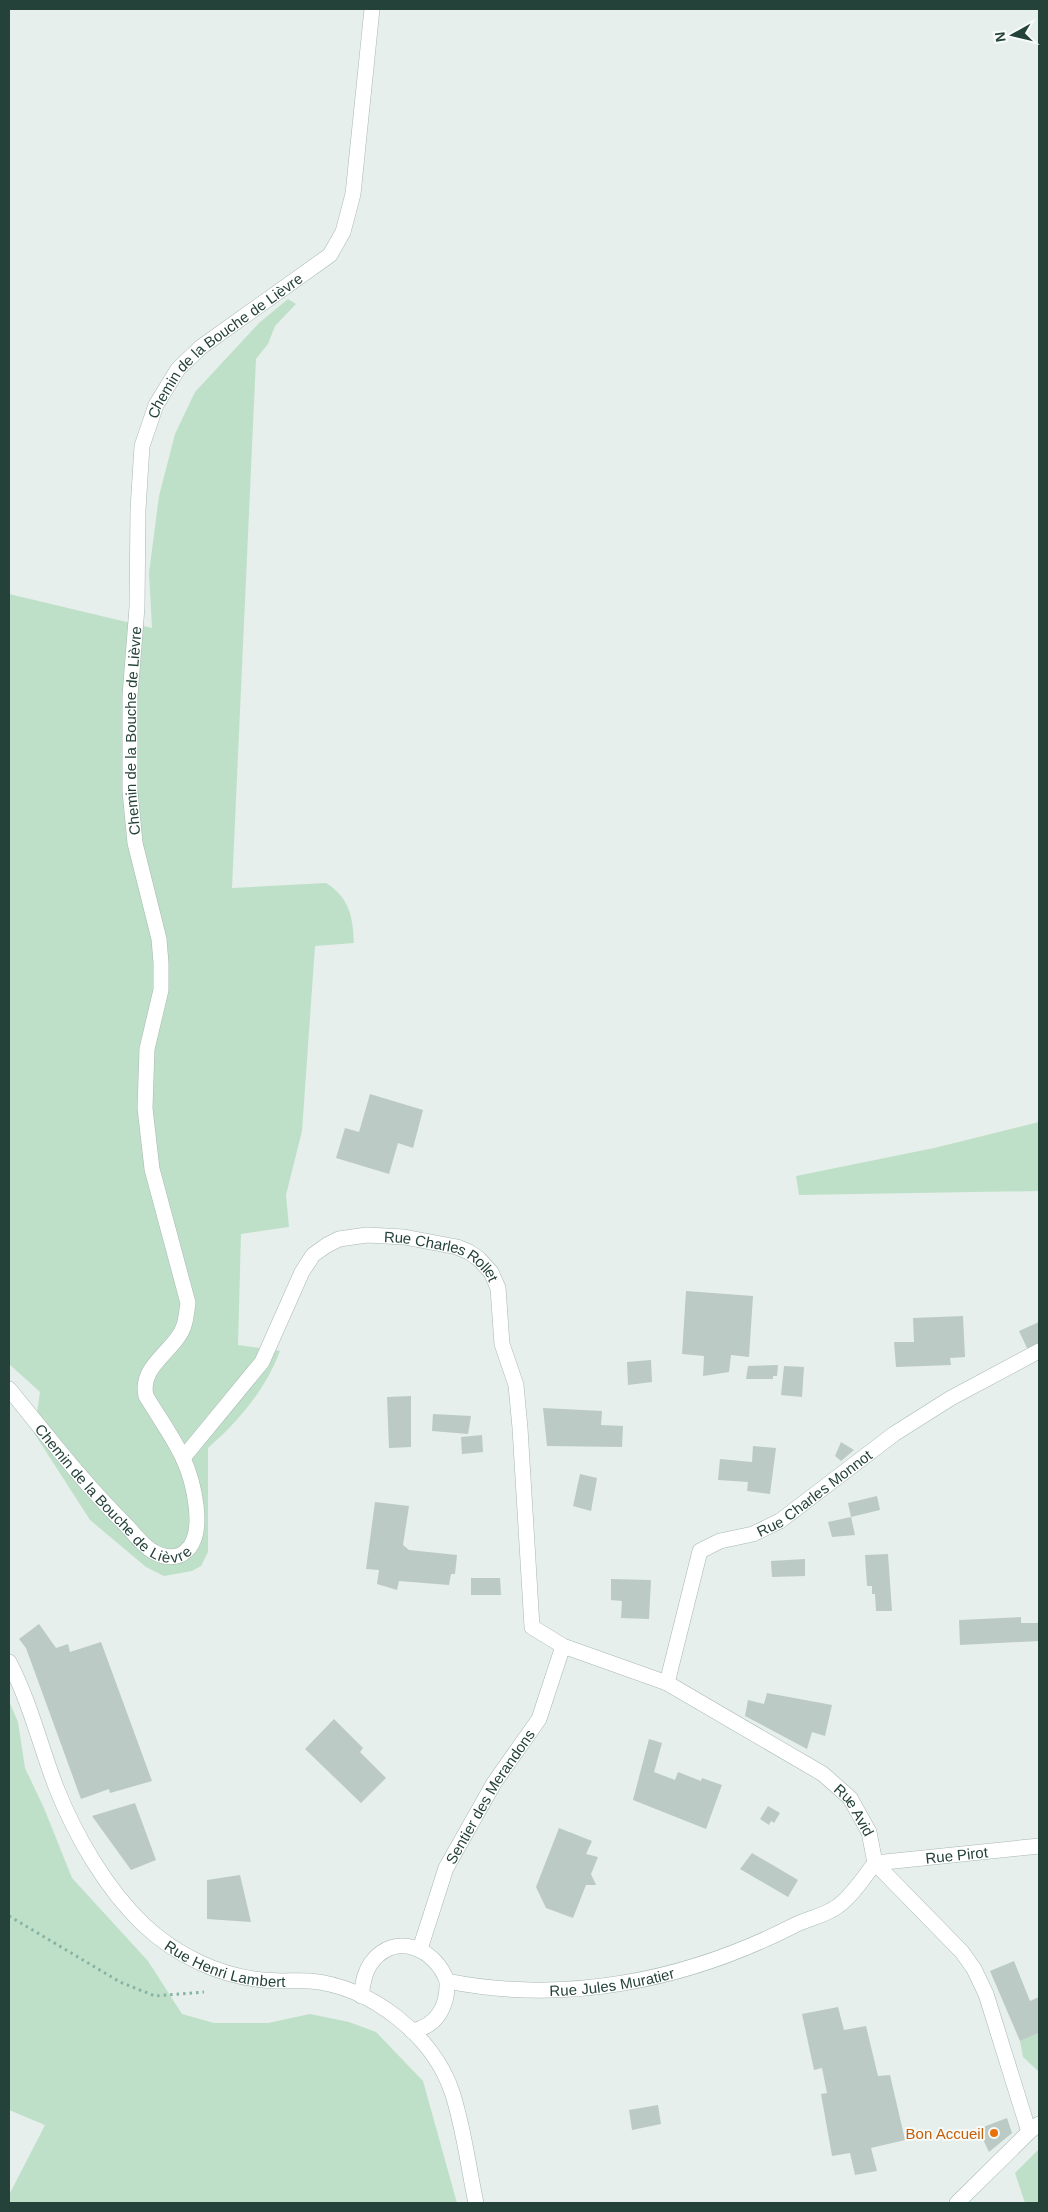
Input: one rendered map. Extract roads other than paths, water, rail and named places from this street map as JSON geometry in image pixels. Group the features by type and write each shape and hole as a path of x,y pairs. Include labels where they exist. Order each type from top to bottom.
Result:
{"street":[{"name":"Chemin de la Bouche de Lièvre","path":"9,1388 106,1505 152,1552 163,1557 175,1556 186,1552 196,1537 197,1515 192,1483 183,1458 146,1396 144,1386 149,1371 179,1337 185,1326 188,1304 152,1169 145,1108 147,1049 160,990 161,963 159,939 135,843 130,791 130,696 137,607 138,509 142,446 156,405 178,370 201,347 330,255 343,232 353,194 372,9"},
{"name":"Rue Charles Rollet","path":"183,1458 262,1362 302,1272 313,1255 326,1245 339,1239 367,1236 404,1238 457,1247 469,1252 479,1259 491,1272 498,1288 502,1344 516,1385 532,1627"},
{"name":"Rue Charles Monnot","path":"667,1682 700,1551 720,1541 753,1534 780,1521 894,1434 951,1398 1039,1351"},
{"name":"Rue Avid","path":"532,1627 563,1646 667,1682 822,1774 837,1785 861,1815 869,1832 875,1863"},
{"name":"Sentier des Merandons","path":"420,1949 446,1868 494,1783 539,1718 563,1646"},
{"name":"Rue Henri Lambert","path":"9,1662 32,1715 48,1764 70,1817 86,1847 126,1906 164,1942 210,1967 235,1975 278,1982 310,1981 342,1988 361,1996 388,2012 412,2031 426,2047 452,2091 476,2203"},
{"name":"Rue Pirot","path":"875,1863 1039,1846"},
{"path":"875,1863 962,1952 974,1969 986,1994 1034,2128 957,2203"},
{"name":"Rue Jules Muratier","path":"447,1981 511,1989 560,1989 608,1986 688,1969 727,1956 802,1922 826,1914 848,1898 875,1863"},
{"path":"361,1996 364,1977 371,1963 380,1954 392,1948 405,1946 420,1949 432,1956 442,1967 447,1981 448,1995 442,2010 433,2022 412,2031"}],"place":[{"name":"Bon Accueil","path":"994,2133"}]}
